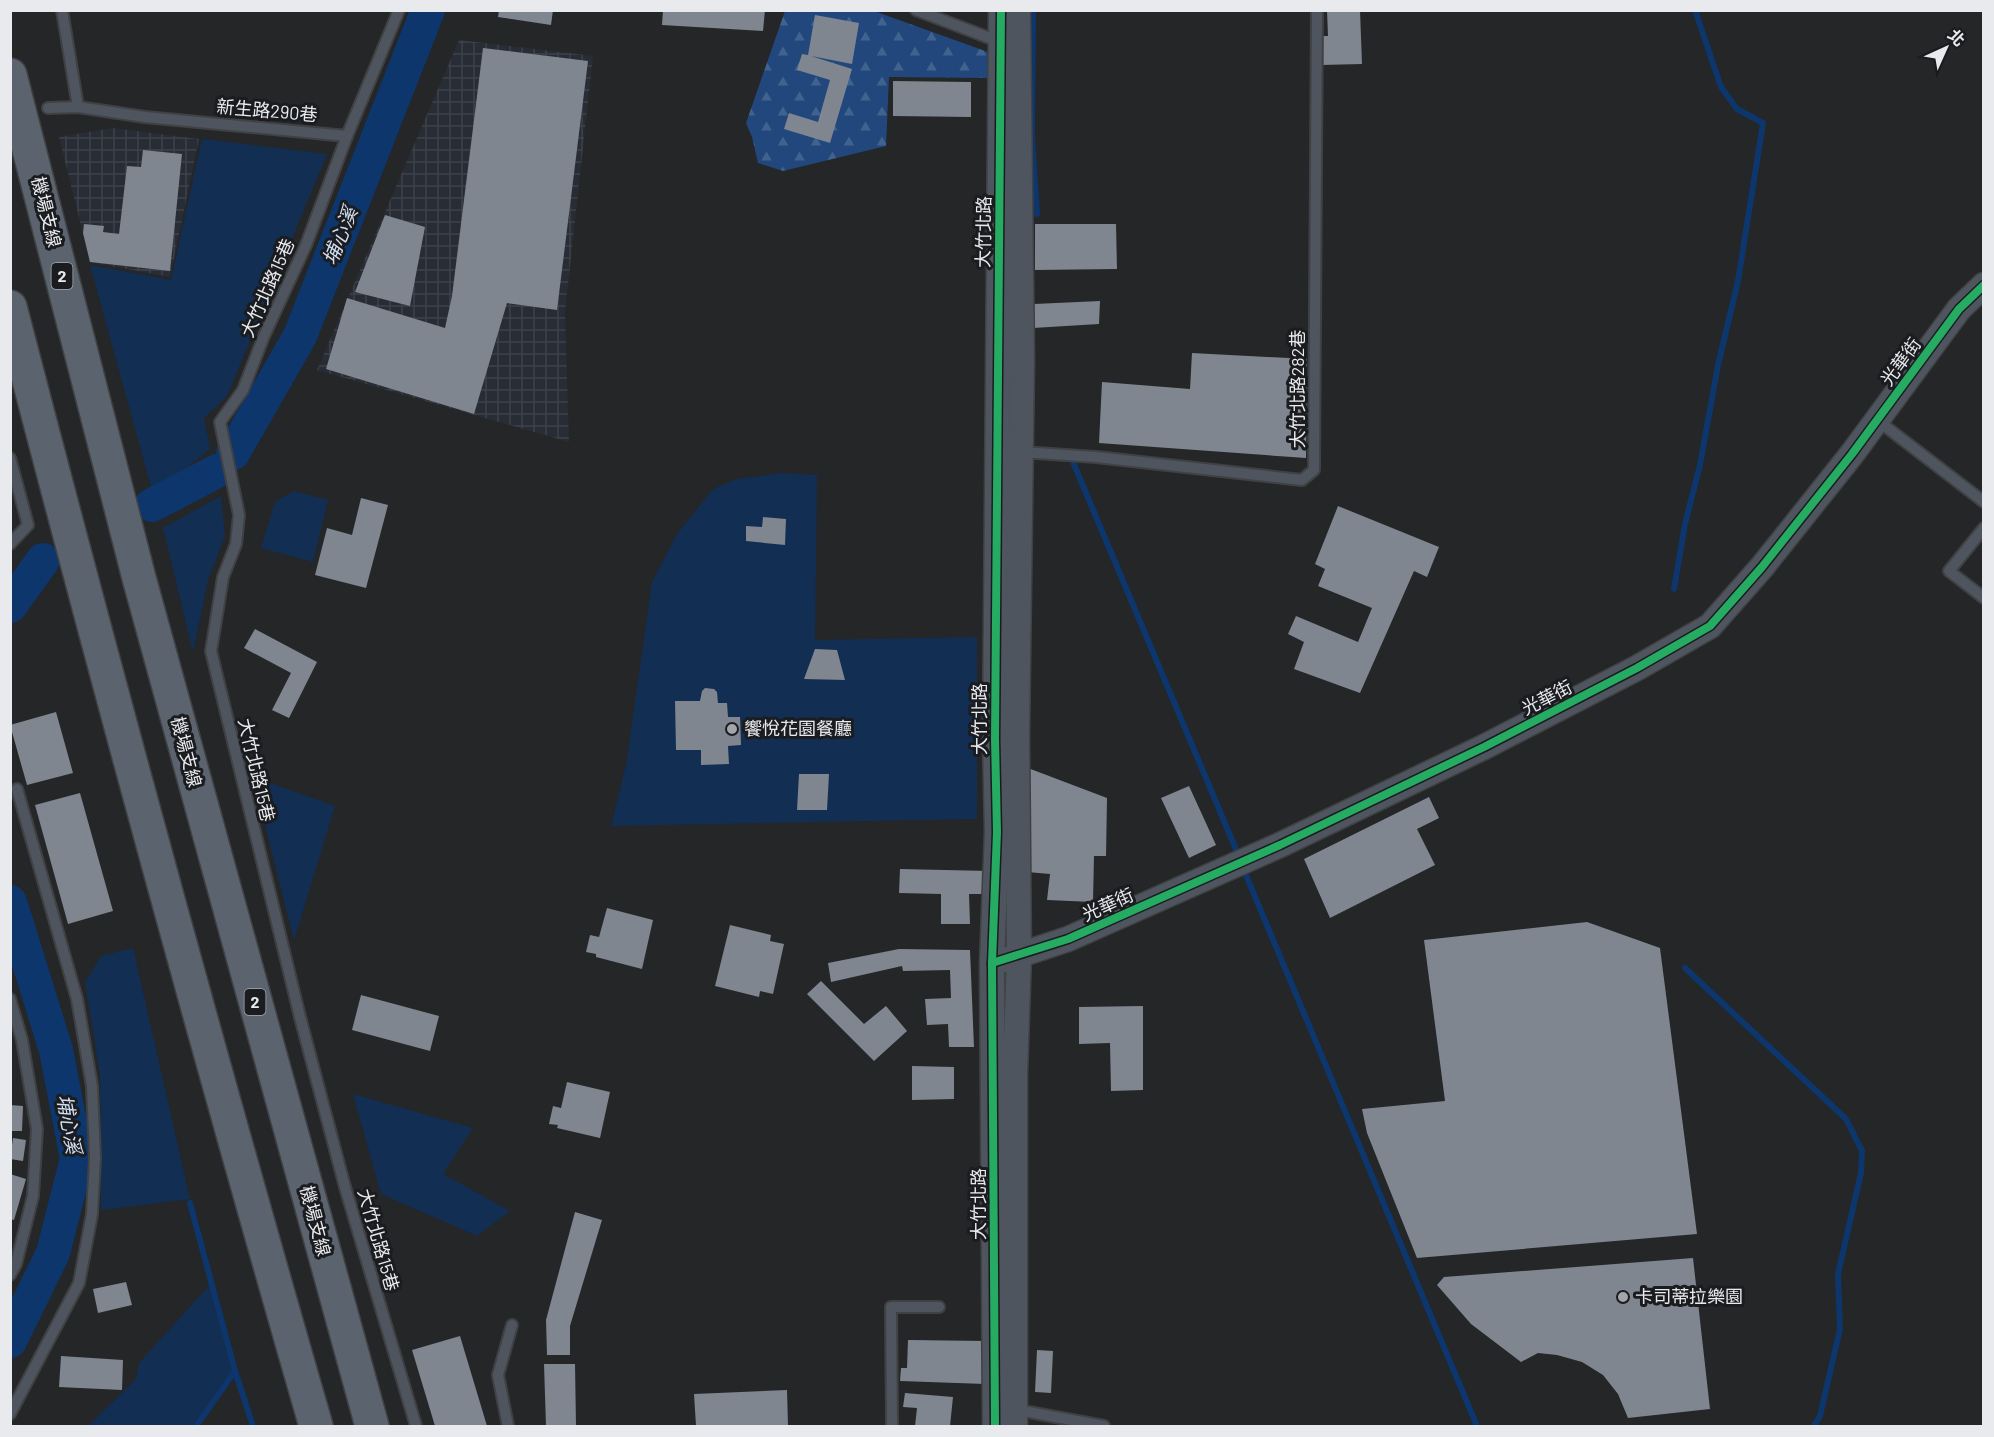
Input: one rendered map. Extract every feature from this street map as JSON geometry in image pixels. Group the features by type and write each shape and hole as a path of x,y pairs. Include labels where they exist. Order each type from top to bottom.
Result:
{"highway":[{"name":"機場支線","path":"10,75 139,578 372,1426"},
{"path":"10,307 229,1123 316,1426"}],"street":[{"name":"大竹北路","path":"1001,10 1009,44 1022,229 1017,738 1019,956 1005,1418"},
{"name":"大竹北路","path":"1005,1418 992,963 997,832 995,691 1009,44 1018,10"},
{"name":"光華街","path":"992,963 1019,956 1079,934 1356,808 1484,747 1637,668 1710,627 1762,567 1877,420 1959,309 1983,285"}],"lane":[{"path":"62,10 78,107"},
{"path":"347,136 399,10"},
{"path":"916,10 1009,44"},
{"name":"大竹北路282巷","path":"1021,452 1096,457 1302,480 1314,470 1317,10"},
{"name":"新生路290巷","path":"48,108 78,107 145,117 347,136"},
{"name":"大竹北路15巷","path":"347,136 306,245 264,336 243,390 220,422 239,515 236,544 223,577 211,651 300,1017 345,1187 416,1426"},
{"path":"1877,420 1983,502"},
{"path":"10,458 28,525 10,544"},
{"path":"1983,528 1949,571 1983,598"},
{"path":"10,1414 79,1283 92,1214 95,1158 92,1086 77,999 17,789"},
{"path":"10,999 22,1040 37,1129 33,1197 16,1264 10,1275"},
{"path":"892,1426 891,1307 939,1307"},
{"path":"508,1426 498,1375 512,1325"},
{"path":"1005,1418 1104,1426"}],"shaded area":[{"path":"459,40 593,56 565,312 569,442 317,370"},
{"path":"113,128 199,139 170,277 90,262 59,137"},
{"path":"202,139 327,154 227,396 204,418 210,449 153,494 90,265 171,280"},
{"path":"782,473 817,475 815,640 977,637 977,819 611,826 626,765 652,582 677,534 713,489 737,479"},
{"path":"293,491 328,500 313,562 261,548 275,502"},
{"path":"221,496 225,536 208,580 193,652 163,528"},
{"path":"253,777 335,806 294,940"},
{"path":"133,948 190,1199 101,1210 100,1074 85,982 101,956"},
{"path":"353,1094 473,1128 443,1174 510,1211 477,1236 381,1194"},
{"path":"209,1286 232,1370 192,1426 88,1426 136,1379 139,1363"}],"green space":[{"path":"785,11 874,11 988,52 988,78 889,77 886,146 783,171 758,163 746,123"}],"building":[{"path":"499,10 553,10 551,25 498,17"},
{"path":"663,10 765,10 763,31 662,25"},
{"path":"1327,10 1360,10 1362,64 1321,65 1320,36 1328,36"},
{"path":"815,15 859,23 852,64 811,56 852,69 830,143 784,129 789,113 818,122 830,80 797,70 802,54 808,55"},
{"path":"483,48 588,61 557,310 507,303 474,414 326,369 347,298 445,328 452,296"},
{"path":"893,81 971,82 971,117 893,116"},
{"path":"143,150 182,154 170,271 90,262 83,233 84,224 104,226 103,232 119,234 127,166 141,167"},
{"path":"385,215 425,227 410,306 355,292"},
{"path":"1035,224 1116,224 1117,269 1035,270"},
{"path":"1100,301 1099,324 1033,328 1034,304"},
{"path":"1192,353 1307,359 1306,458 1099,443 1102,382 1190,389"},
{"path":"361,498 388,505 366,588 315,575 327,528 352,535"},
{"path":"1338,506 1439,547 1427,577 1414,571 1360,693 1294,669 1304,642 1288,634 1296,616 1358,642 1372,608 1318,586 1325,569 1315,564"},
{"path":"763,517 786,519 785,545 746,541 746,526 762,527"},
{"path":"255,629 317,662 289,718 272,710 291,673 244,648"},
{"path":"815,649 837,650 845,680 804,679"},
{"path":"705,688 714,689 717,692 718,703 727,703 728,717 740,717 741,745 728,746 729,764 701,765 701,750 676,750 675,701 700,701"},
{"path":"56,712 73,773 27,785 10,725"},
{"path":"1028,768 1107,798 1106,856 1094,856 1093,902 1047,900 1050,874 1027,872"},
{"path":"799,774 829,774 827,810 797,810"},
{"path":"1189,786 1216,845 1189,858 1161,798"},
{"path":"80,793 113,911 68,924 35,805"},
{"path":"1429,797 1439,818 1417,829 1435,865 1330,918 1304,859"},
{"path":"900,869 989,871 989,894 969,894 970,924 941,924 941,894 899,893"},
{"path":"607,908 653,920 642,969 596,957 596,954 586,952 590,935 599,937"},
{"path":"1587,922 1660,948 1697,1234 1417,1258 1367,1133 1362,1109 1445,1101 1424,940"},
{"path":"730,925 771,935 770,941 784,944 773,994 760,991 759,997 715,986"},
{"path":"899,949 970,950 974,1047 949,1047 948,1024 927,1025 925,999 951,998 950,970 903,971 902,966 831,982 828,963"},
{"path":"821,981 864,1024 886,1006 907,1031 874,1061 807,994"},
{"path":"361,995 439,1016 430,1051 352,1030"},
{"path":"1143,1006 1143,1090 1111,1091 1110,1043 1079,1044 1079,1007"},
{"path":"912,1066 954,1067 954,1099 912,1100"},
{"path":"567,1082 610,1092 600,1138 549,1124 553,1106 561,1108"},
{"path":"10,1105 23,1106 22,1131 10,1131"},
{"path":"13,1138 26,1140 23,1161 10,1159"},
{"path":"10,1174 26,1179 14,1220 10,1219"},
{"path":"575,1212 602,1220 570,1326 570,1355 547,1355 546,1320"},
{"path":"1693,1258 1710,1409 1628,1418 1618,1394 1603,1375 1582,1362 1557,1355 1538,1353 1521,1362 1471,1324 1437,1285 1444,1277"},
{"path":"126,1282 132,1305 98,1313 93,1289"},
{"path":"460,1336 487,1426 435,1426 412,1350"},
{"path":"908,1340 987,1341 985,1384 900,1381 901,1368 907,1368"},
{"path":"1037,1350 1053,1351 1051,1393 1035,1392"},
{"path":"61,1356 123,1360 122,1390 59,1387"},
{"path":"544,1364 575,1364 576,1426 546,1426"},
{"path":"787,1390 788,1426 696,1426 694,1394"},
{"path":"905,1393 953,1397 950,1426 915,1426 917,1408 903,1407"}],"waterway":[{"name":"埔心溪","path":"233,453 300,336 428,10"},
{"path":"1033,10 1032,138 1037,214"},
{"path":"1674,589 1718,365 1738,281 1763,123 1737,109 1721,87 1695,10"},
{"path":"1073,462 1240,859"},
{"path":"152,505 217,471"},
{"name":"埔心溪","path":"10,606 43,560"},
{"path":"1243,868 1477,1426"},
{"name":"埔心溪","path":"10,902 56,1050 77,1159 53,1253 10,1341"},
{"path":"1685,968 1846,1119 1862,1151 1861,1173 1838,1274 1840,1329 1820,1416 1814,1426"},
{"path":"190,1203 235,1371 196,1426"},
{"path":"235,1371 253,1426"}],"cycle path":[{"path":"995,1426 992,963 997,832 995,739 1001,10"},
{"path":"992,963 1068,939 1280,845 1484,747 1637,668 1710,626 1762,567 1852,454 1959,309 1984,285"}],"place":[{"name":"饗悅花園餐廳","path":"732,729"},
{"name":"卡司蒂拉樂園","path":"1623,1297"}]}
